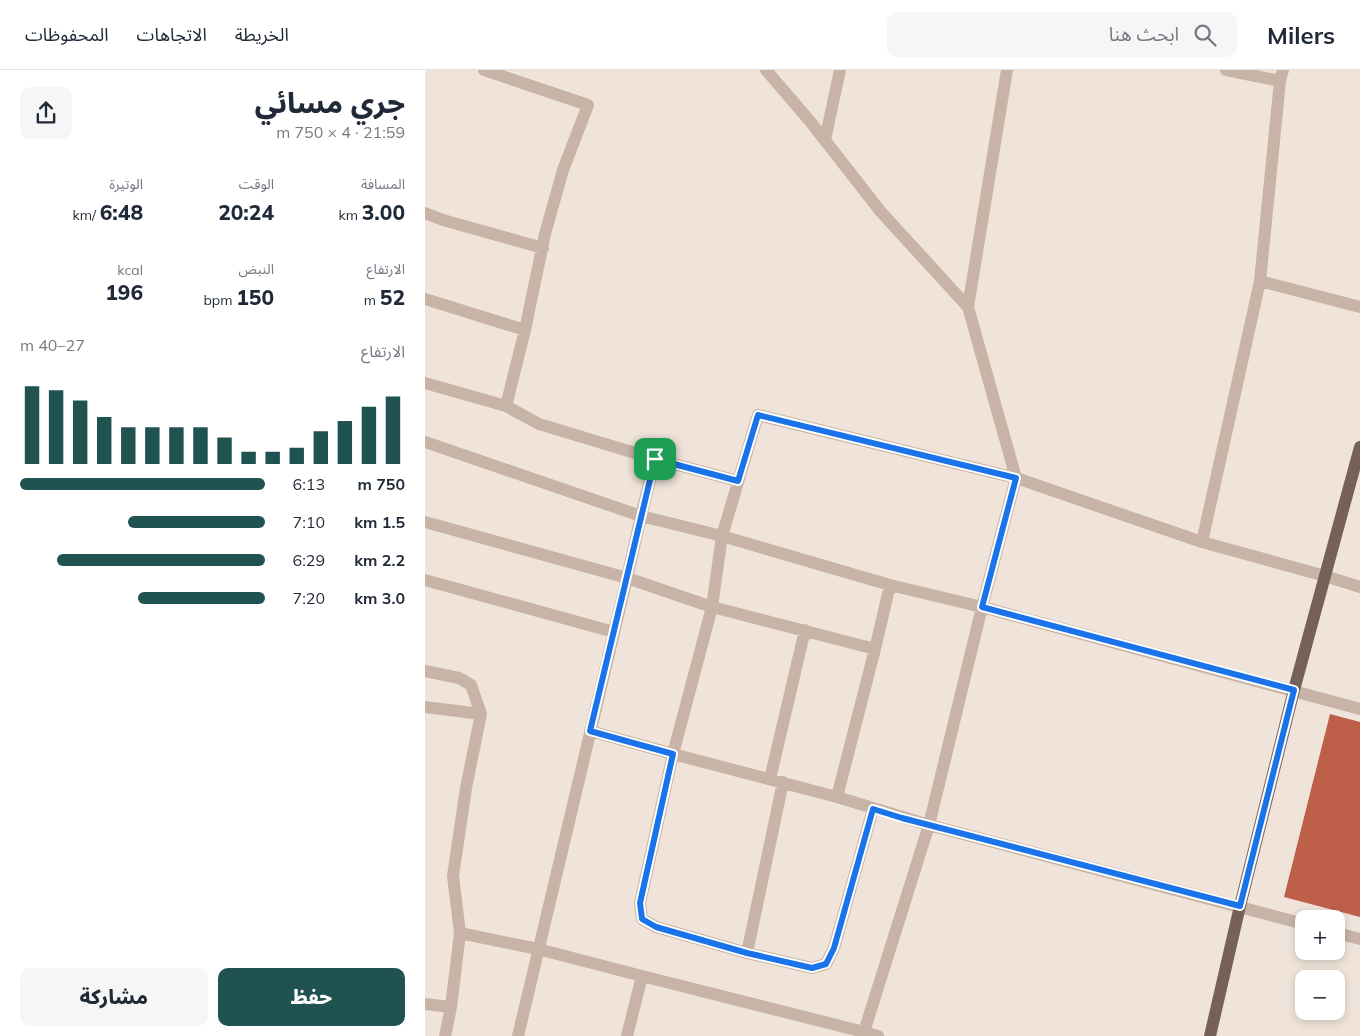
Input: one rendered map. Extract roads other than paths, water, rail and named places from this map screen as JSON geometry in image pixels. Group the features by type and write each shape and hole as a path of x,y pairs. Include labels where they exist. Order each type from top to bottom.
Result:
{"main road":[{"path":"1210,1036 1240,906 1294,690 1360,447"}],"street":[{"path":"484,70 588,105 563,170 545,234 525,330 505,406"},
{"path":"766,70 825,140 881,212 968,306"},
{"path":"825,140 840,70"},
{"path":"863,1034 929,825 982,607 1016,478 968,306 1007,70"},
{"path":"1202,542 1260,281 1282,76 1226,70"},
{"path":"425,213 443,220 543,248"},
{"path":"1260,281 1360,307"},
{"path":"425,299 525,330"},
{"path":"425,383 505,406 539,424 655,459 738,481"},
{"path":"873,809 834,948 826,964 812,968 747,953 656,927 642,919 640,903 673,754 712,607 722,536 758,415 1016,478 1202,542 1360,587"},
{"path":"425,442 641,516 722,536 890,585 982,607 1360,709"},
{"path":"518,1036 655,459"},
{"path":"425,522 627,578 712,607 875,649"},
{"path":"425,580 614,632"},
{"path":"837,797 890,585"},
{"path":"747,953 776,781 805,630"},
{"path":"425,671 459,678 471,685 481,714 466,788 453,876 460,934 451,1007 445,1036"},
{"path":"425,707 481,714"},
{"path":"590,731 837,797 929,825 1295,921"},
{"path":"460,934 538,949 863,1034 878,1036"},
{"path":"1345,935 1360,939"},
{"path":"627,1036 642,976"},
{"path":"425,1004 451,1007"}]}
